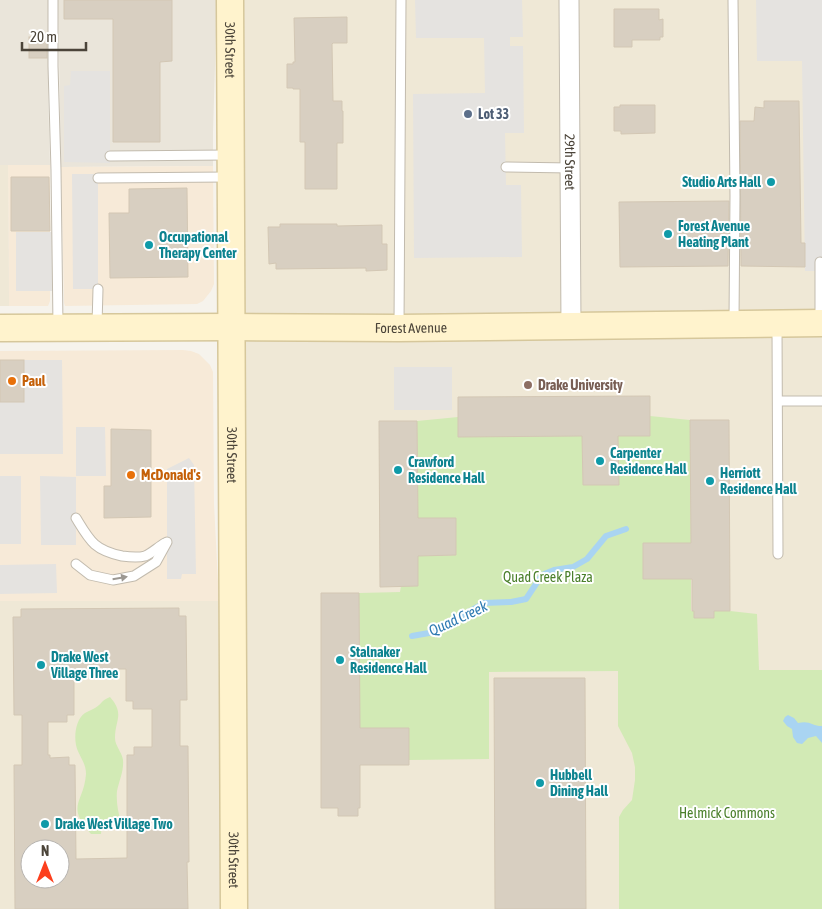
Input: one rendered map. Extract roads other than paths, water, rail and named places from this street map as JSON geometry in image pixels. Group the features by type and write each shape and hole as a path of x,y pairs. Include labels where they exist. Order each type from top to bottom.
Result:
{"main road":[{"name":"30th Street","path":"230,0 234,909"},
{"name":"Forest Avenue","path":"0,328 399,328 821,323"}],"street":[{"name":"29th Street","path":"569,0 571,326"}],"lane":[{"path":"53,0 58,328"},
{"path":"399,328 401,0"},
{"path":"733,0 734,324"},
{"path":"110,156 230,166"},
{"path":"98,178 230,166"},
{"path":"506,167 570,168"},
{"path":"820,262 821,323"},
{"path":"97,328 98,289"},
{"path":"777,324 778,554"},
{"path":"778,401 822,401"},
{"path":"76,518 89,539 100,548 113,554 130,557 144,556 167,542 156,562 134,576 113,580 90,575 76,564"}],"water":[{"path":"788,715 798,723 805,722 822,726 822,743 816,736 808,738 802,744 797,743 793,737 792,729 783,721"}],"waterway":[{"name":"Quad Creek","path":"412,636 429,633 484,603 511,602 526,599 542,575 554,570 573,567 587,559 606,536 626,529"}],"place":[{"name":"Lot 33","path":"468,114"},
{"name":"Studio Arts Hall","path":"771,182"},
{"name":"Forest Avenue Heating Plant","path":"668,234"},
{"name":"Occupational Therapy Center","path":"149,245"},
{"name":"Paul","path":"12,381"},
{"name":"Drake University","path":"528,385"},
{"name":"Carpenter Residence Hall","path":"600,461"},
{"name":"Crawford Residence Hall","path":"398,470"},
{"name":"McDonald's","path":"131,475"},
{"name":"Herriott Residence Hall","path":"710,481"},
{"name":"Stalnaker Residence Hall","path":"340,660"},
{"name":"Drake West Village Three","path":"41,665"},
{"name":"Hubbell Dining Hall","path":"540,783"},
{"name":"Drake West Village Two","path":"45,824"}],"park label":[{"name":"Quad Creek Plaza","path":"548,577"},
{"name":"Helmick Commons","path":"727,813"}]}
